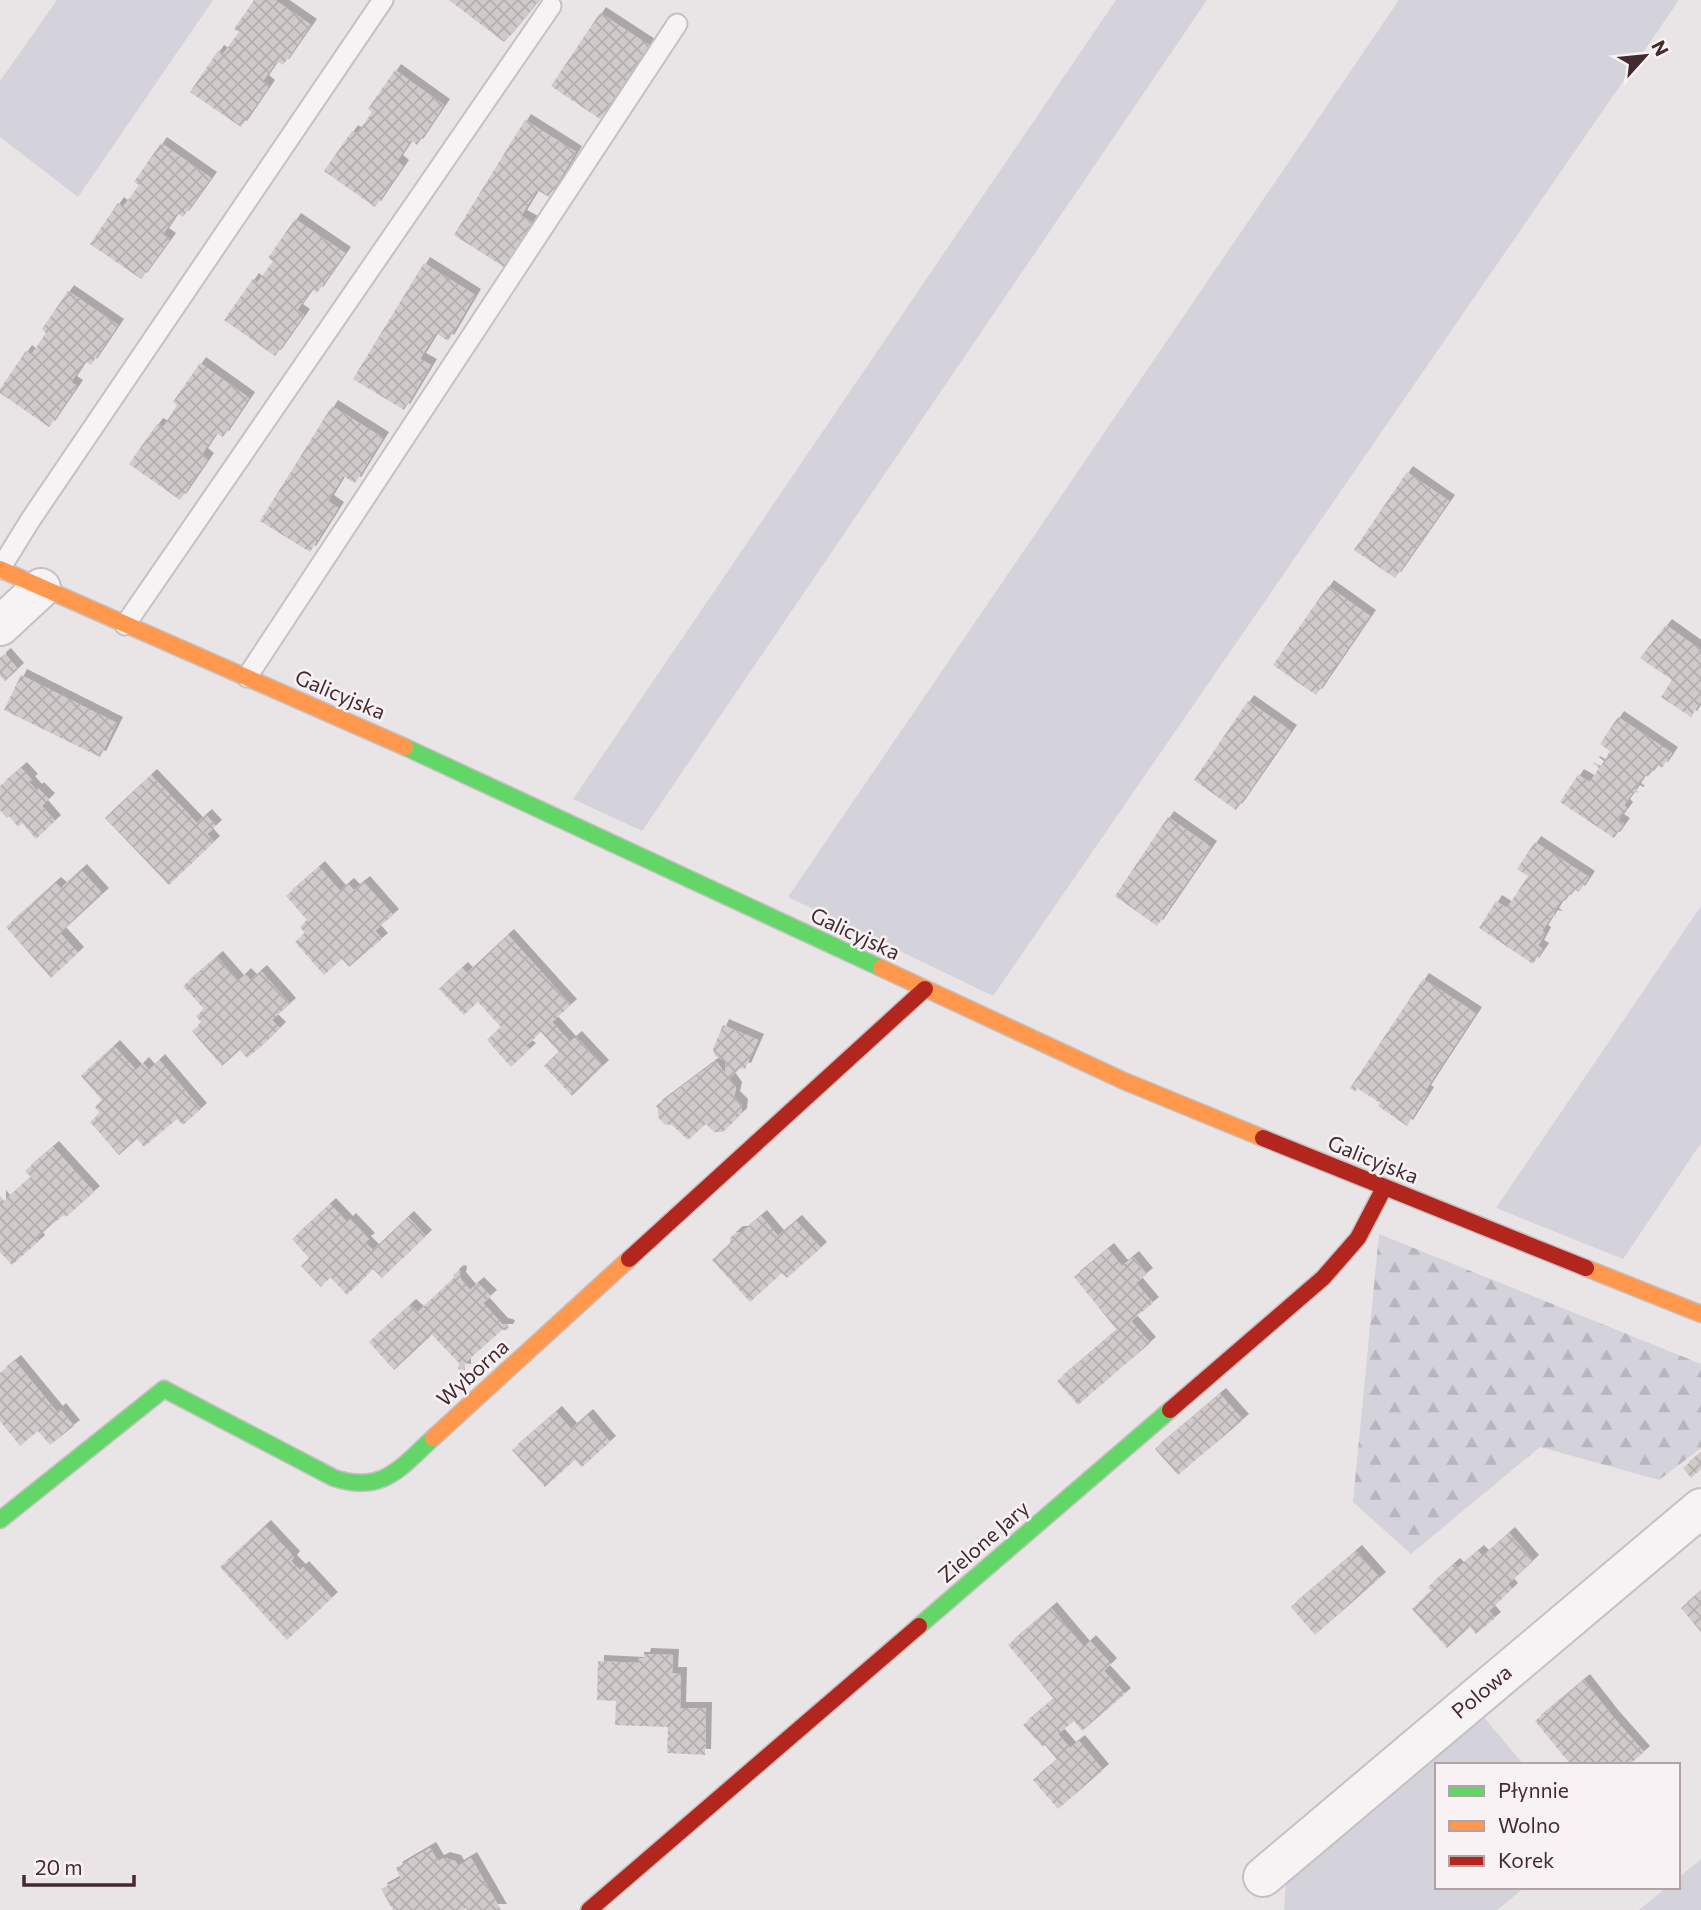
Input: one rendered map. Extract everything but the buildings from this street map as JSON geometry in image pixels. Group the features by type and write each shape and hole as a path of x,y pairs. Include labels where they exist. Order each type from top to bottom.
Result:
{"street":[{"name":"Galicyjska","path":"0,569 389,739 1124,1081 1701,1314"},
{"path":"0,626 41,588"},
{"name":"Wyborna","path":"0,1520 164,1389 334,1478 352,1484 378,1483 396,1472 925,989"},
{"name":"Zielone Jary","path":"589,1910 1323,1278 1358,1238 1384,1188"},
{"name":"Polowa","path":"1263,1877 1701,1508"}],"lane":[{"path":"0,569 31,519 383,0"},
{"path":"125,625 551,6"},
{"path":"247,677 677,24"}],"green space":[{"path":"57,0 213,0 78,197 0,137 0,81"},
{"path":"1116,0 1207,0 642,831 573,799"},
{"path":"1399,0 1679,0 993,996 788,897"},
{"path":"1701,906 1701,1143 1623,1259 1496,1208"},
{"path":"1379,1234 1701,1364 1701,1448 1659,1480 1540,1447 1411,1554 1353,1502"},
{"path":"1478,1710 1522,1763 1435,1763 1435,1889 1523,1889 1497,1910 1284,1910 1287,1868"},
{"path":"1701,1859 1701,1910 1639,1910 1665,1889 1680,1889 1680,1876"}],"traffic: fast":[{"path":"405,747 881,968"},
{"path":"0,1520 164,1389 334,1478 351,1482 365,1483 390,1475 433,1438"},
{"path":"919,1626 1170,1410"}],"traffic: slow":[{"path":"0,569 405,747"},
{"path":"881,968 1124,1081 1263,1138"},
{"path":"433,1438 629,1259"},
{"path":"1586,1268 1701,1314"}],"traffic: jam":[{"path":"629,1259 925,989"},
{"path":"1263,1138 1586,1268"},
{"path":"1170,1410 1323,1278 1358,1238 1384,1188"},
{"path":"589,1910 919,1626"}]}
